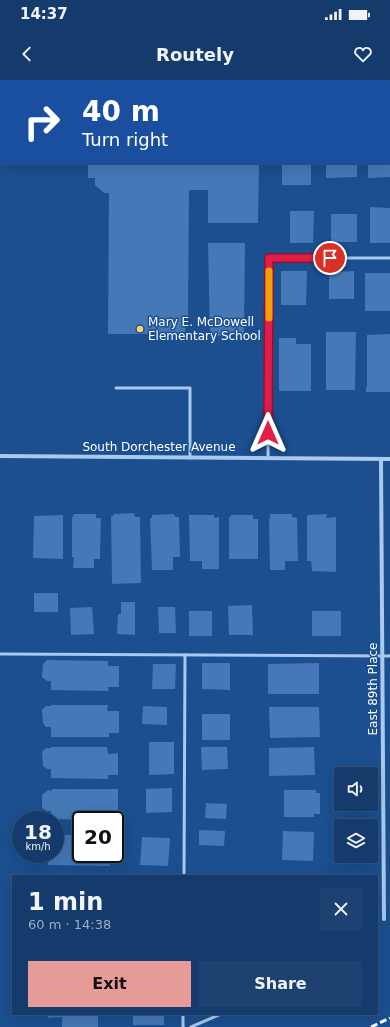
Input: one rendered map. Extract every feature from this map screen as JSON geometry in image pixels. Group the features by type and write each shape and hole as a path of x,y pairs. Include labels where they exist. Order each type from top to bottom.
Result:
{"street":[{"name":"South Dorchester Avenue","path":"0,456 390,459"},
{"name":"East 89th Place","path":"381,459 384,919"}],"lane":[{"path":"268,458 269,258 390,258"},
{"path":"116,388 190,388 190,458"},
{"path":"0,654 390,656"},
{"path":"184,875 185,655"},
{"path":"183,1027 184,1015"},
{"path":"191,1027 219,1015"}],"building":[{"path":"88,164 259,164 258,223 208,223 208,190 189,190 188,321 186,320 185,334 108,334 109,193 104,193 95,185 95,178 88,178"},
{"path":"282,164 311,164 311,185 282,185"},
{"path":"326,164 357,164 357,177 326,178"},
{"path":"368,164 390,164 390,177 368,178"},
{"path":"370,207 390,208 390,243 370,243"},
{"path":"290,211 314,211 313,243 290,243"},
{"path":"331,214 357,214 357,242 331,242"},
{"path":"208,243 245,243 244,335 210,336"},
{"path":"281,271 307,271 306,305 281,305"},
{"path":"354,271 354,299 329,299 329,272"},
{"path":"365,273 390,273 390,311 365,311"},
{"path":"326,332 356,332 355,390 326,390"},
{"path":"390,334 390,392 366,392 367,335"},
{"path":"279,338 296,338 296,344 311,344 311,391 279,391"},
{"path":"134,513 135,517 140,517 141,583 112,584 111,516 114,516 113,514"},
{"path":"74,514 96,514 96,518 101,518 100,559 94,559 94,568 73,568 74,557 72,557 72,517"},
{"path":"174,514 175,517 179,517 180,557 173,557 173,570 152,570 150,518 152,518 152,515"},
{"path":"270,514 292,514 292,517 297,518 298,561 285,561 285,570 270,570"},
{"path":"327,514 326,518 336,517 336,572 312,571 311,561 307,561 307,515"},
{"path":"63,515 63,559 33,558 34,516"},
{"path":"189,515 214,515 214,518 219,517 219,569 202,569 202,561 190,561"},
{"path":"231,515 253,515 253,519 258,519 258,559 229,559 229,517 231,517"},
{"path":"34,593 58,593 58,612 34,612"},
{"path":"121,602 135,602 135,635 117,634 118,614 121,614"},
{"path":"252,605 253,635 229,635 228,606"},
{"path":"92,607 94,634 71,635 70,608"},
{"path":"158,607 175,607 176,633 159,633"},
{"path":"189,611 212,611 212,636 189,636"},
{"path":"312,611 341,611 341,636 312,636"},
{"path":"47,660 108,661 108,666 119,666 119,687 108,687 109,691 51,690 51,681 47,681 42,677 43,664"},
{"path":"202,663 230,663 230,690 202,689"},
{"path":"319,663 319,694 268,694 268,664"},
{"path":"153,664 176,664 175,689 152,689"},
{"path":"108,705 107,711 119,711 119,733 109,733 109,737 51,737 51,727 46,727 43,723 42,710 46,706"},
{"path":"143,706 167,707 167,725 142,724"},
{"path":"269,707 319,707 320,737 270,738"},
{"path":"202,714 230,714 230,740 202,740"},
{"path":"149,742 174,742 174,774 149,775"},
{"path":"107,747 108,754 118,753 118,775 108,775 108,779 51,778 51,769 47,769 43,766 42,752 46,748"},
{"path":"201,747 227,747 228,769 202,770"},
{"path":"314,747 315,775 269,776 269,748"},
{"path":"172,788 172,812 146,813 146,789"},
{"path":"52,789 118,789 118,811 72,811 72,819 64,819 64,811 47,811 42,808 42,795 48,790 52,791"},
{"path":"284,790 316,790 316,793 320,793 320,814 314,814 314,817 284,817"},
{"path":"206,803 227,804 226,819 205,818"},
{"path":"199,830 225,831 224,846 199,845"},
{"path":"283,831 314,832 313,861 282,860"},
{"path":"64,835 72,835 72,863 110,863 110,866 48,865 48,863 64,863"},
{"path":"142,837 170,838 168,866 140,865"},
{"path":"48,1015 98,1015 98,1027 62,1027 62,1017 48,1018"},
{"path":"133,1015 164,1015 164,1025 133,1025"}],"railway":[{"path":"371,1027 390,1018"}],"slow traffic":[{"path":"269,271 269,318"}],"place":[{"name":"Mary E. McDowell Elementary School","path":"140,329"}],"route":[{"path":"268,433 269,258 330,258"}]}
